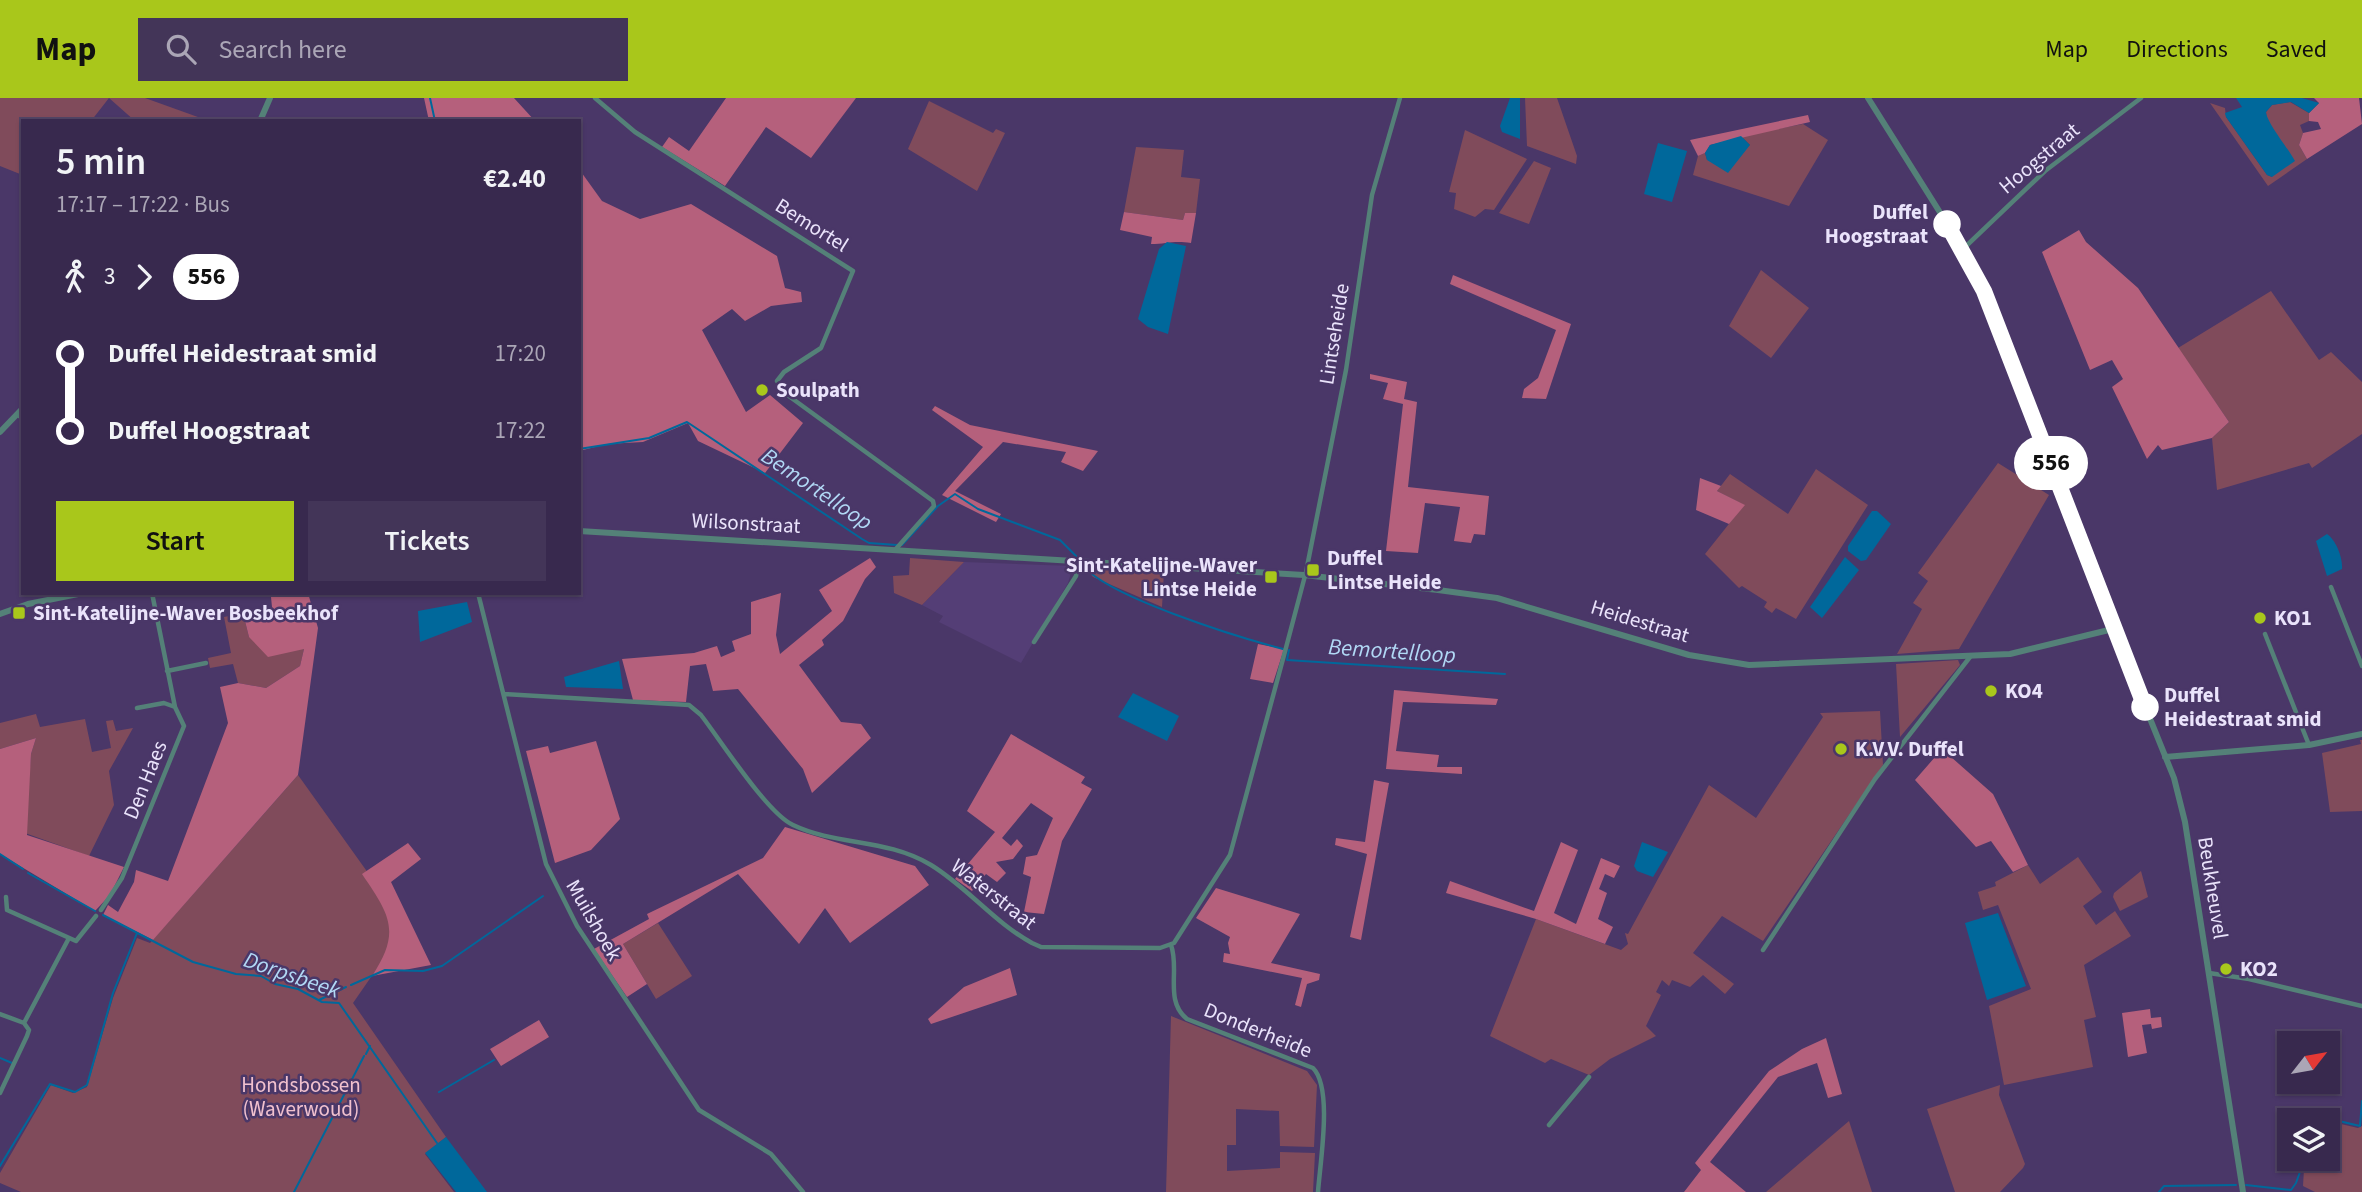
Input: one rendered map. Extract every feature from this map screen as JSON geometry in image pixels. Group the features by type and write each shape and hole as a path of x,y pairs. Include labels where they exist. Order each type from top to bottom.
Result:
{"street":[{"path":"261,119 270,98"},
{"name":"Bemortel","path":"595,98 635,132 853,271 821,348 784,372 777,381 786,394 933,501 934,506 895,551"},
{"name":"Lintseheide","path":"1304,575 1346,370 1372,195 1400,98"},
{"path":"1868,98 1963,249 1984,291 2043,437 2113,629 2165,757 2309,745 2362,734"},
{"name":"Hoogstraat","path":"1963,249 2045,172 2141,98"},
{"path":"0,432 21,414"},
{"name":"Wilsonstraat","path":"581,531 1304,575"},
{"path":"1034,642 1076,576 1079,562"},
{"path":"1171,945 1212,887 1230,855 1304,575"},
{"name":"Heidestraat","path":"1304,575 1497,598 1689,655 1749,665 2010,654 2049,647 2113,629"},
{"path":"2331,587 2362,666"},
{"path":"0,614 29,604 73,595"},
{"name":"Den Haes","path":"101,911 127,867 184,726 175,707 152,595"},
{"name":"Muilshoek","path":"479,595 546,864 590,948 699,1110 771,1154 803,1192"},
{"path":"2265,634 2309,745"},
{"path":"1762,950 1875,779 1970,657"},
{"path":"167,671 206,663"},
{"name":"Waterstraat","path":"504,694 689,705 701,715 779,814 794,826 891,847 922,861 946,876 1023,939 1041,947 1160,948 1171,945"},
{"name":"Den Haes","path":"137,708 164,703 175,707"},
{"name":"Beukheuvel","path":"2165,757 2185,822 2242,1192"},
{"path":"6,897 8,911 76,941 96,916"},
{"path":"24,1023 69,938"},
{"name":"Donderheide","path":"1171,945 1175,1002 1179,1013 1317,1072 1323,1090 1318,1192"},
{"path":"2209,973 2249,979 2361,1005 2362,998"},
{"path":"0,1014 24,1023 29,1030 0,1093"},
{"path":"1549,1125 1589,1077"}],"shaded area":[{"path":"424,98 514,98 533,119 429,119"},
{"path":"726,98 856,98 811,158 766,127 725,186 662,147 669,137 689,151"},
{"path":"2314,98 2359,98 2362,124 2307,159 2299,145 2303,133 2321,129 2318,122 2309,121 2309,113 2319,103"},
{"path":"1808,115 1810,122 1710,145 1705,153 1698,156 1690,140"},
{"path":"581,172 602,201 640,219 691,204 777,256 785,288 801,292 802,302 771,306 745,321 732,309 702,330 746,412 770,395 803,423 765,473 698,441 688,423 643,442 607,444 581,450"},
{"path":"1124,212 1183,220 1185,213 1196,213 1191,243 1151,244 1152,237 1120,230"},
{"path":"2079,230 2086,242 2138,288 2229,422 2212,438 2162,450 2158,445 2147,459 2112,387 2123,379 2112,360 2090,370 2042,252"},
{"path":"1453,275 1571,324 1546,399 1522,398 1524,389 1538,378 1556,330 1450,284"},
{"path":"1370,374 1407,382 1404,399 1417,402 1408,487 1489,496 1485,535 1474,534 1471,543 1454,541 1460,507 1425,503 1418,553 1386,551 1403,404 1383,399 1388,383 1370,379"},
{"path":"935,406 970,425 1098,451 1083,471 1061,462 1066,452 1003,442 955,491 1001,514 996,522 942,495 983,447 932,410"},
{"path":"1700,478 1721,486 1717,491 1745,505 1729,524 1696,510"},
{"path":"870,558 876,567 865,579 843,621 822,640 824,645 799,665 841,722 861,724 871,738 812,793 803,769 738,689 713,691 706,664 690,666 686,702 633,700 622,659 694,653 717,646 721,657 735,651 732,641 751,634 751,602 781,593 776,635 780,654 832,611 819,590"},
{"path":"964,562 1073,566 1068,583 1021,663 939,622 943,616 922,605"},
{"path":"309,595 318,628 298,775 153,940 103,915 108,905 118,912 134,882 136,870 168,881 228,723 220,687 238,683 266,688 300,666 304,649 268,657 249,637 243,613 272,607 271,597"},
{"path":"1258,644 1284,649 1273,683 1250,679"},
{"path":"1394,690 1498,699 1496,705 1403,702 1396,751 1439,755 1437,767 1462,767 1462,774 1386,769"},
{"path":"1011,734 1085,777 1081,783 1092,789 1062,841 1044,914 1024,912 1031,877 1023,874 1026,857 1037,855 1053,818 1031,803 1002,838 1011,846 1017,839 1023,846 1013,859 996,862 1006,873 997,882 986,874 972,891 955,879 995,832 967,811"},
{"path":"36,738 31,754 27,835 124,867 110,895 95,911 0,854 0,749"},
{"path":"596,741 620,819 591,850 555,863 526,751 548,746 550,753"},
{"path":"1942,749 1993,794 2028,865 2013,872 1991,841 1976,847 1915,780"},
{"path":"1374,780 1389,783 1361,940 1350,937 1367,854 1335,845 1336,838 1365,842"},
{"path":"785,827 915,866 929,885 850,943 825,908 799,944 738,874 623,944 647,984 627,997 594,949 649,919 647,914 763,858"},
{"path":"1561,842 1578,850 1554,913 1576,924 1601,858 1620,866 1614,878 1605,874 1599,889 1607,893 1598,919 1613,927 1605,944 1536,919 1446,893 1450,881 1534,911"},
{"path":"408,843 421,859 391,882 431,965 372,976 387,947 388,923 379,900 362,874"},
{"path":"1216,888 1300,914 1271,963 1320,974 1319,980 1307,984 1301,1007 1295,1005 1302,978 1223,962 1224,953 1230,954 1230,937 1196,918"},
{"path":"1010,968 1017,995 931,1024 928,1019 964,987"},
{"path":"2150,1009 2151,1018 2161,1017 2162,1027 2152,1029 2151,1024 2142,1025 2147,1053 2128,1057 2122,1013"},
{"path":"539,1020 549,1037 501,1066 490,1049"},
{"path":"1826,1038 1842,1094 1828,1098 1817,1063 1778,1077 1710,1162 1746,1192 1684,1192 1701,1170 1695,1163 1769,1071 1802,1049"}],"green space":[{"path":"0,98 109,98 93,119 21,119 20,174 0,166"},
{"path":"109,98 145,98 203,119 133,119"},
{"path":"1525,98 1557,98 1577,156 1576,164 1527,146"},
{"path":"929,101 993,133 996,129 1005,133 977,191 908,149"},
{"path":"2290,102 2309,113 2309,121 2300,125 2303,133 2299,145 2307,159 2268,186 2210,103 2225,108 2226,117 2267,175 2272,177 2266,112 2272,105"},
{"path":"1803,124 1828,140 1789,206 1693,175 1698,156 1705,153 1707,160 1750,145 1741,136"},
{"path":"1465,130 1527,159 1494,210 1485,209 1475,217 1454,209 1456,193 1449,192"},
{"path":"1136,147 1184,150 1181,177 1200,179 1196,213 1185,213 1183,220 1124,212"},
{"path":"1534,161 1551,168 1529,224 1499,213"},
{"path":"1761,270 1809,308 1771,358 1729,326"},
{"path":"2271,291 2319,360 2331,352 2362,382 2362,434 2312,468 2309,463 2217,490 2212,438 2229,422 2178,348"},
{"path":"1998,463 2049,495 1959,649 1897,654 1922,609 1913,603 1928,581 1918,573"},
{"path":"1816,469 1868,505 1796,619 1776,608 1772,613 1764,607 1767,602 1742,586 1739,588 1705,554 1744,505 1717,491 1730,474 1788,514"},
{"path":"910,558 964,562 922,605 894,593 893,576 909,575"},
{"path":"1083,565 1164,571 1162,607 1093,577"},
{"path":"243,613 249,637 304,649 300,666 266,688 238,683 233,664 210,668 208,658 231,653 224,617"},
{"path":"1958,660 1960,665 1900,737 1896,664"},
{"path":"1880,711 1883,765 1763,941 1722,916 1693,953 1734,984 1725,994 1703,975 1690,987 1672,980 1669,986 1662,980 1656,992 1661,995 1646,1026 1656,1036 1610,1059 1589,1075 1551,1059 1545,1063 1490,1036 1536,919 1621,950 1628,944 1625,933 1628,934 1709,785 1756,818 1823,717 1820,713"},
{"path":"36,714 40,727 85,719 92,752 111,748 106,721 113,720 116,731 133,728 109,771 114,805 89,856 25,833 31,754 36,738 0,749 0,723"},
{"path":"2362,740 2362,811 2330,812 2322,753 2361,744"},
{"name":"Hondsbossen (Waverwoud)","path":"298,775 401,919 387,954 353,1003 446,1137 425,1154 454,1192 21,1192 0,1183 0,1173 51,1085 73,1093 87,1087 113,998 137,938 150,943"},
{"path":"2078,857 2102,892 2083,906 2096,925 2115,911 2131,936 2084,965 2096,1017 2084,1020 2093,1067 2004,1085 1989,1006 2031,989 1998,905 1983,910 1978,892 1996,886 1995,882 2028,865 2040,884"},
{"path":"2141,871 2148,897 2120,911 2113,897 2114,893"},
{"path":"658,923 692,976 656,999 623,944"},
{"path":"1171,1016 1307,1071 1317,1085 1314,1147 1280,1146 1279,1111 1236,1109 1236,1145 1227,1145 1227,1171 1280,1168 1280,1152 1315,1153 1313,1192 1166,1192"},
{"path":"2000,1085 1999,1095 2025,1164 2000,1192 1955,1192 1927,1109"},
{"path":"1849,1121 1872,1192 1766,1192"},
{"path":"2340,1124 2358,1128 2362,1126 2362,1192 2315,1192 2303,1186 2304,1171 2340,1171"}],"water":[{"path":"1510,98 1520,98 1520,139 1502,132 1500,126"},
{"path":"2236,98 2302,98 2319,103 2309,113 2291,102 2272,105 2266,112 2295,161 2272,177 2267,175 2226,117 2225,113 2242,107"},
{"path":"1741,136 1750,145 1728,173 1707,160 1705,153 1710,145"},
{"path":"1658,143 1687,151 1672,202 1644,194"},
{"path":"1167,242 1186,246 1168,334 1148,327 1138,319 1159,249"},
{"path":"1872,511 1877,511 1891,524 1866,560 1861,561 1848,551 1848,546"},
{"path":"2327,534 2336,545 2342,569 2327,576 2316,541"},
{"path":"1845,557 1859,570 1822,618 1810,607"},
{"path":"467,602 472,622 420,642 418,611"},
{"path":"619,661 623,689 566,687 564,677"},
{"path":"1133,693 1179,716 1167,741 1118,717"},
{"path":"1642,842 1668,852 1653,877 1637,871 1634,866"},
{"path":"1998,913 2026,986 1987,1000 1965,923"},
{"path":"446,1137 487,1192 456,1192 425,1153"}],"waterway":[{"name":"Bemortelloop","path":"430,98 435,119"},
{"name":"Bemortelloop","path":"581,449 649,438 687,422 862,539 869,543 897,545"},
{"name":"Bemortelloop","path":"902,545 938,506 955,494 978,509 1060,540 1078,558"},
{"name":"Bemortelloop","path":"1081,563 1094,576 1144,602 1206,626 1283,649"},
{"name":"Bemortelloop","path":"1289,650 1287,660 1505,674"},
{"name":"Dorpsbeek","path":"0,854 23,869"},
{"name":"Dorpsbeek","path":"28,873 95,911"},
{"path":"351,985 385,970 423,971 442,966 543,896"},
{"name":"Dorpsbeek","path":"103,915 193,962 236,974 261,976 275,984 298,989 322,1002 339,1003 437,1143"},
{"path":"0,1166 50,1084 75,1092 87,1085 113,993 137,933"},
{"path":"319,1000 346,987"},
{"name":"Dorpsbeek","path":"366,1054 370,1046"},
{"path":"294,1192 364,1056"},
{"path":"0,1058 12,1063"},
{"path":"439,1092 494,1060"},
{"path":"2340,1121 2360,1126 2362,1101"},
{"path":"2246,1185 2291,1190 2300,1171"},
{"path":"2159,1192 2164,1186 2236,1185"}],"bus line":[{"name":"556","path":"1947,224 1984,291 2145,707"}],"place":[{"name":"Duffel Hoogstraat","path":"1947,224"},
{"name":"Soulpath","path":"762,390"},
{"name":"Duffel Lintse Heide","path":"1313,570"},
{"name":"Sint-Katelijne-Waver Lintse Heide","path":"1271,577"},
{"name":"Sint-Katelijne-Waver Bosbeekhof","path":"19,613"},
{"name":"KO1","path":"2260,618"},
{"name":"KO4","path":"1991,691"},
{"name":"Duffel Heidestraat smid","path":"2145,707"},
{"name":"K.V.V. Duffel","path":"1841,749"},
{"name":"KO2","path":"2226,969"}]}
